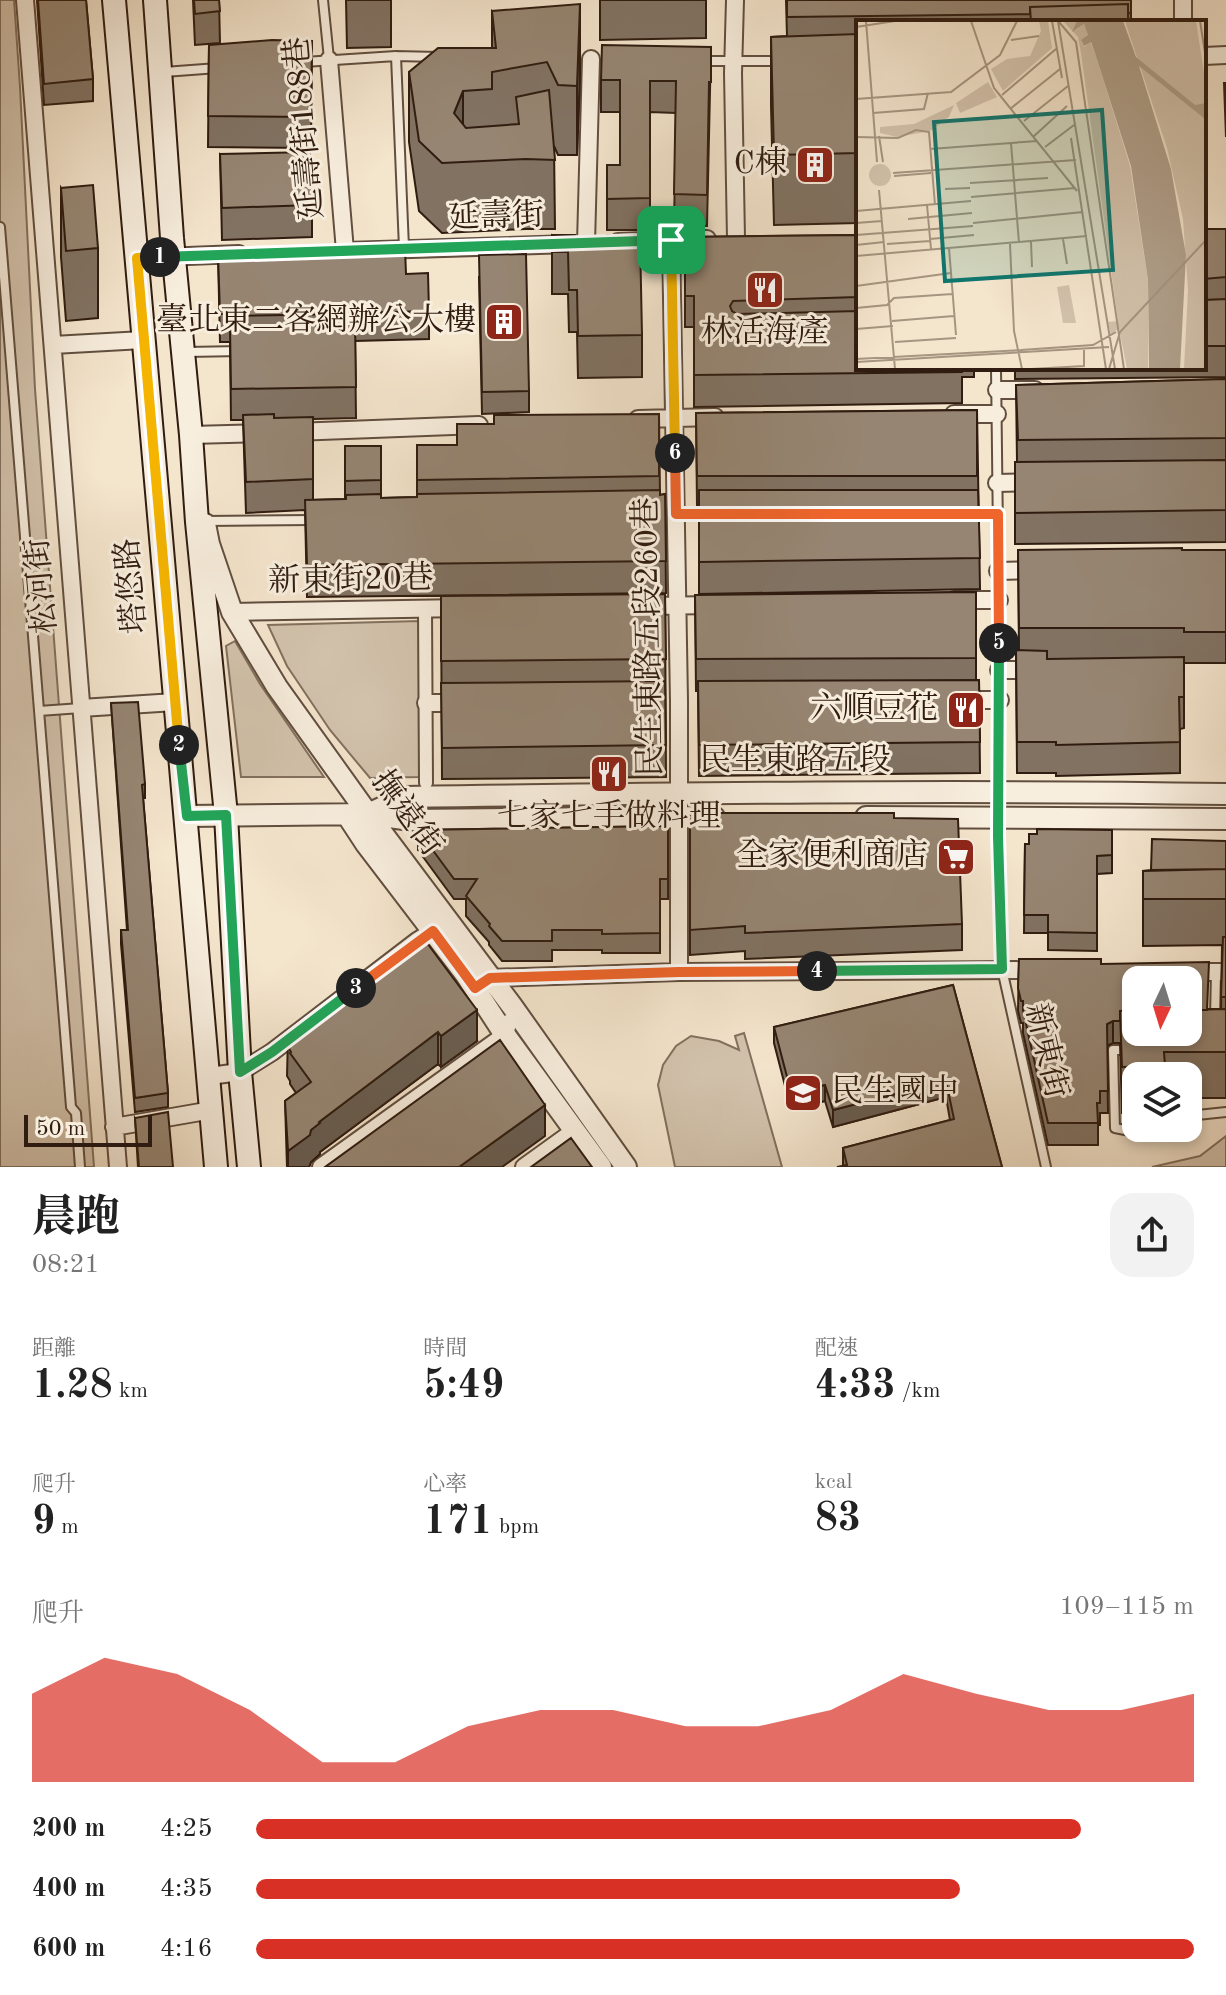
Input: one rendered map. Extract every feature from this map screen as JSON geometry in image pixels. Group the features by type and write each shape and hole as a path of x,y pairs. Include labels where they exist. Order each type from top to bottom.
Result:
{"main road":[{"name":"塔悠路","path":"114,0 216,1167"},
{"path":"155,0 173,256 193,469 201,522 226,815 240,1072 249,1167"}],"street":[{"name":"松河街","path":"25,0 118,1167"},
{"path":"734,61 735,0"},
{"path":"1206,56 1226,55"},
{"path":"586,243 592,59"},
{"name":"延壽街188巷","path":"329,60 338,251"},
{"name":"延壽街","path":"338,251 742,239 734,61"},
{"name":"民生東路五段260巷","path":"671,240 675,418 668,514 678,605 679,972"},
{"path":"137,258 259,254"},
{"path":"53,345 143,340"},
{"path":"997,390 1058,391"},
{"path":"936,414 997,414"},
{"path":"627,419 738,417"},
{"path":"191,435 500,424"},
{"path":"997,483 1058,482"},
{"name":"撫遠街","path":"201,522 232,612 277,687 357,815 483,983 505,1035 601,1167"},
{"path":"998,571 1059,569"},
{"path":"938,601 999,600"},
{"path":"631,606 724,605"},
{"name":"新東街20巷","path":"232,612 472,608"},
{"path":"425,609 426,783"},
{"path":"999,670 1060,671"},
{"path":"939,700 1000,700"},
{"path":"81,708 175,702"},
{"path":"426,703 473,703"},
{"name":"民生東路五段","path":"357,815 405,797 680,793 1226,794"},
{"name":"撫遠街","path":"357,815 366,844 433,931 483,983 512,1006 626,1167"},
{"name":"民生東路五段","path":"187,816 357,815 411,820 726,817"},
{"name":"民生東路五段","path":"853,817 1226,819"},
{"path":"209,1076 240,1072 272,1052 433,931"},
{"path":"483,983 679,972 1063,970"},
{"path":"321,1167 505,1035 512,1006"},
{"path":"114,1127 212,1110"},
{"path":"524,1167 574,1131"}],"lane":[{"name":"延壽街188巷","path":"323,0 329,60"},
{"path":"396,56 404,248"},
{"path":"300,62 396,56 441,57"},
{"path":"699,61 785,61"},
{"path":"159,72 228,67"},
{"path":"0,227 71,1107 76,1113 80,1167"},
{"path":"182,353 256,351"},
{"name":"新東街","path":"996,370 1002,969 1046,1167"},
{"path":"668,514 722,514"},
{"path":"952,514 998,514"},
{"path":"201,522 321,520"},
{"path":"39,711 81,708"},
{"path":"1214,1034 1221,972"},
{"path":"1122,1129 1115,1128 1113,1050 1142,1050"},
{"path":"1202,1115 1226,1112"}],"shaded area":[{"path":"0,0 14,0 35,389 94,1167 0,1167"},
{"path":"420,621 419,777 370,778 330,730 287,666 268,625"},
{"path":"235,641 260,684 324,777 241,777 226,646"},
{"path":"744,1033 782,1167 675,1167 658,1085 663,1065 676,1046 691,1036 719,1041 739,1050 735,1036"},
{"path":"1226,1136 1226,1167 1152,1167 1200,1156"}],"building":[{"path":"38,0 86,0 93,79 44,84"},
{"path":"194,0 219,0 220,11 195,14"},
{"path":"787,0 1131,0 1131,13 1128,13 1128,4 1030,7 1030,14 787,17"},
{"path":"580,4 577,86 558,85 547,62 492,72 492,89 463,91 454,113 466,128 519,124 516,97 549,90 555,160 442,163 419,141 409,72 438,48 496,48 492,11"},
{"path":"1128,4 1128,20 1031,20 1030,7"},
{"path":"856,34 856,153 774,155 771,37"},
{"path":"272,40 312,41 311,117 208,116 209,45"},
{"path":"602,45 711,47 707,195 674,194 676,81 650,81 650,198 607,199 607,165 620,165 620,80 601,80"},
{"path":"1224,83 1226,83 1226,137"},
{"path":"310,152 312,205 222,208 220,154"},
{"path":"93,185 98,248 66,251 61,188"},
{"path":"1206,229 1226,229 1226,277 1206,279"},
{"path":"552,235 575,235 576,240 607,239 607,235 624,235 624,239 640,238 642,335 578,336 577,290 569,290 568,252 552,252"},
{"path":"856,235 856,297 733,301 730,306 732,311 737,314 856,311 856,370 962,372 694,375 694,296 685,296 685,237"},
{"path":"267,249 405,249 406,274 428,273 429,311 355,313 355,317 349,314 220,314 218,254 267,252"},
{"name":"臺北東二客網辦公大樓","path":"526,254 529,391 482,392 479,255"},
{"path":"1226,299 1226,346 1206,346 1206,300"},
{"path":"355,321 356,387 231,389 230,327 349,325"},
{"path":"1226,379 1226,438 1018,440 1016,385"},
{"path":"977,410 977,476 697,476 696,413"},
{"path":"274,414 274,418 313,417 313,479 246,482 243,415"},
{"path":"659,414 659,476 417,480 417,445 457,445 457,424 494,424 494,415"},
{"path":"345,446 381,446 381,480 345,481"},
{"path":"1226,460 1226,510 1015,513 1015,462"},
{"path":"660,490 660,495 665,494 666,561 307,565 305,500 381,494 381,498 417,497 417,494"},
{"path":"699,490 978,490 980,558 699,562"},
{"path":"1018,550 1226,550 1226,632 1184,632 1184,628 1019,628"},
{"path":"976,592 976,658 696,659 695,595"},
{"path":"665,594 666,659 441,661 441,596"},
{"path":"1016,650 1047,651 1047,659 1184,657 1184,697 1179,697 1180,742 1056,745 1056,742 1017,742"},
{"path":"979,680 980,742 699,745 698,681"},
{"path":"665,681 666,745 442,748 441,683"},
{"path":"138,702 168,1093 135,1098 121,930 128,930 111,703"},
{"path":"690,813 894,813 894,818 958,819 962,924 745,933 745,926 690,930"},
{"path":"668,826 668,879 660,879 660,933 602,934 602,930 552,930 552,941 502,941 466,896 477,879 454,879 418,830"},
{"path":"1037,829 1112,830 1112,855 1097,856 1097,933 1048,932 1048,915 1024,915 1025,844 1029,844 1029,834 1037,834"},
{"path":"1152,839 1226,841 1226,869 1151,870"},
{"path":"1226,869 1226,899 1143,899 1143,871"},
{"path":"1223,937 1226,937 1226,997 1221,997"},
{"path":"424,939 477,1010 441,1036 438,1032 319,1122 310,1135 288,1151 285,1101 311,1082 290,1053 288,1037 303,1026 307,1031 370,986 366,981"},
{"path":"1019,959 1101,959 1101,964 1209,962 1207,1010 1202,1010 1202,966 1122,966 1122,1011 1120,1021 1107,1024 1108,1091 1100,1091 1098,1123 1048,1123 1018,988"},
{"name":"民生國中","path":"953,985 1002,1167 837,1167 847,1165 843,1148 954,1119 946,1081 833,1110 825,1085 791,1092 774,1027"},
{"path":"1226,1009 1226,1052 1164,1052 1165,1062 1122,1062 1122,1067 1120,1011 1122,1046 1202,1046 1202,1010"},
{"path":"500,1040 545,1105 459,1167 325,1167"},
{"path":"168,1112 173,1167 139,1167 135,1118"},
{"path":"571,1138 592,1167 531,1167"}],"place":[{"name":"C棟","path":"815,165"},
{"name":"林活海產","path":"765,290"},
{"name":"臺北東二客網辦公大樓","path":"504,322"},
{"name":"六順豆花","path":"966,710"},
{"name":"七家七手做料理","path":"609,774"},
{"name":"全家便利商店","path":"956,857"},
{"name":"民生國中","path":"803,1093"}],"route":[{"path":"671,240 676,514 998,514 998,836 1002,969 679,972 490,978 475,988 433,931 272,1052 240,1072 226,815 187,816 183,790 137,258 671,240"}]}
